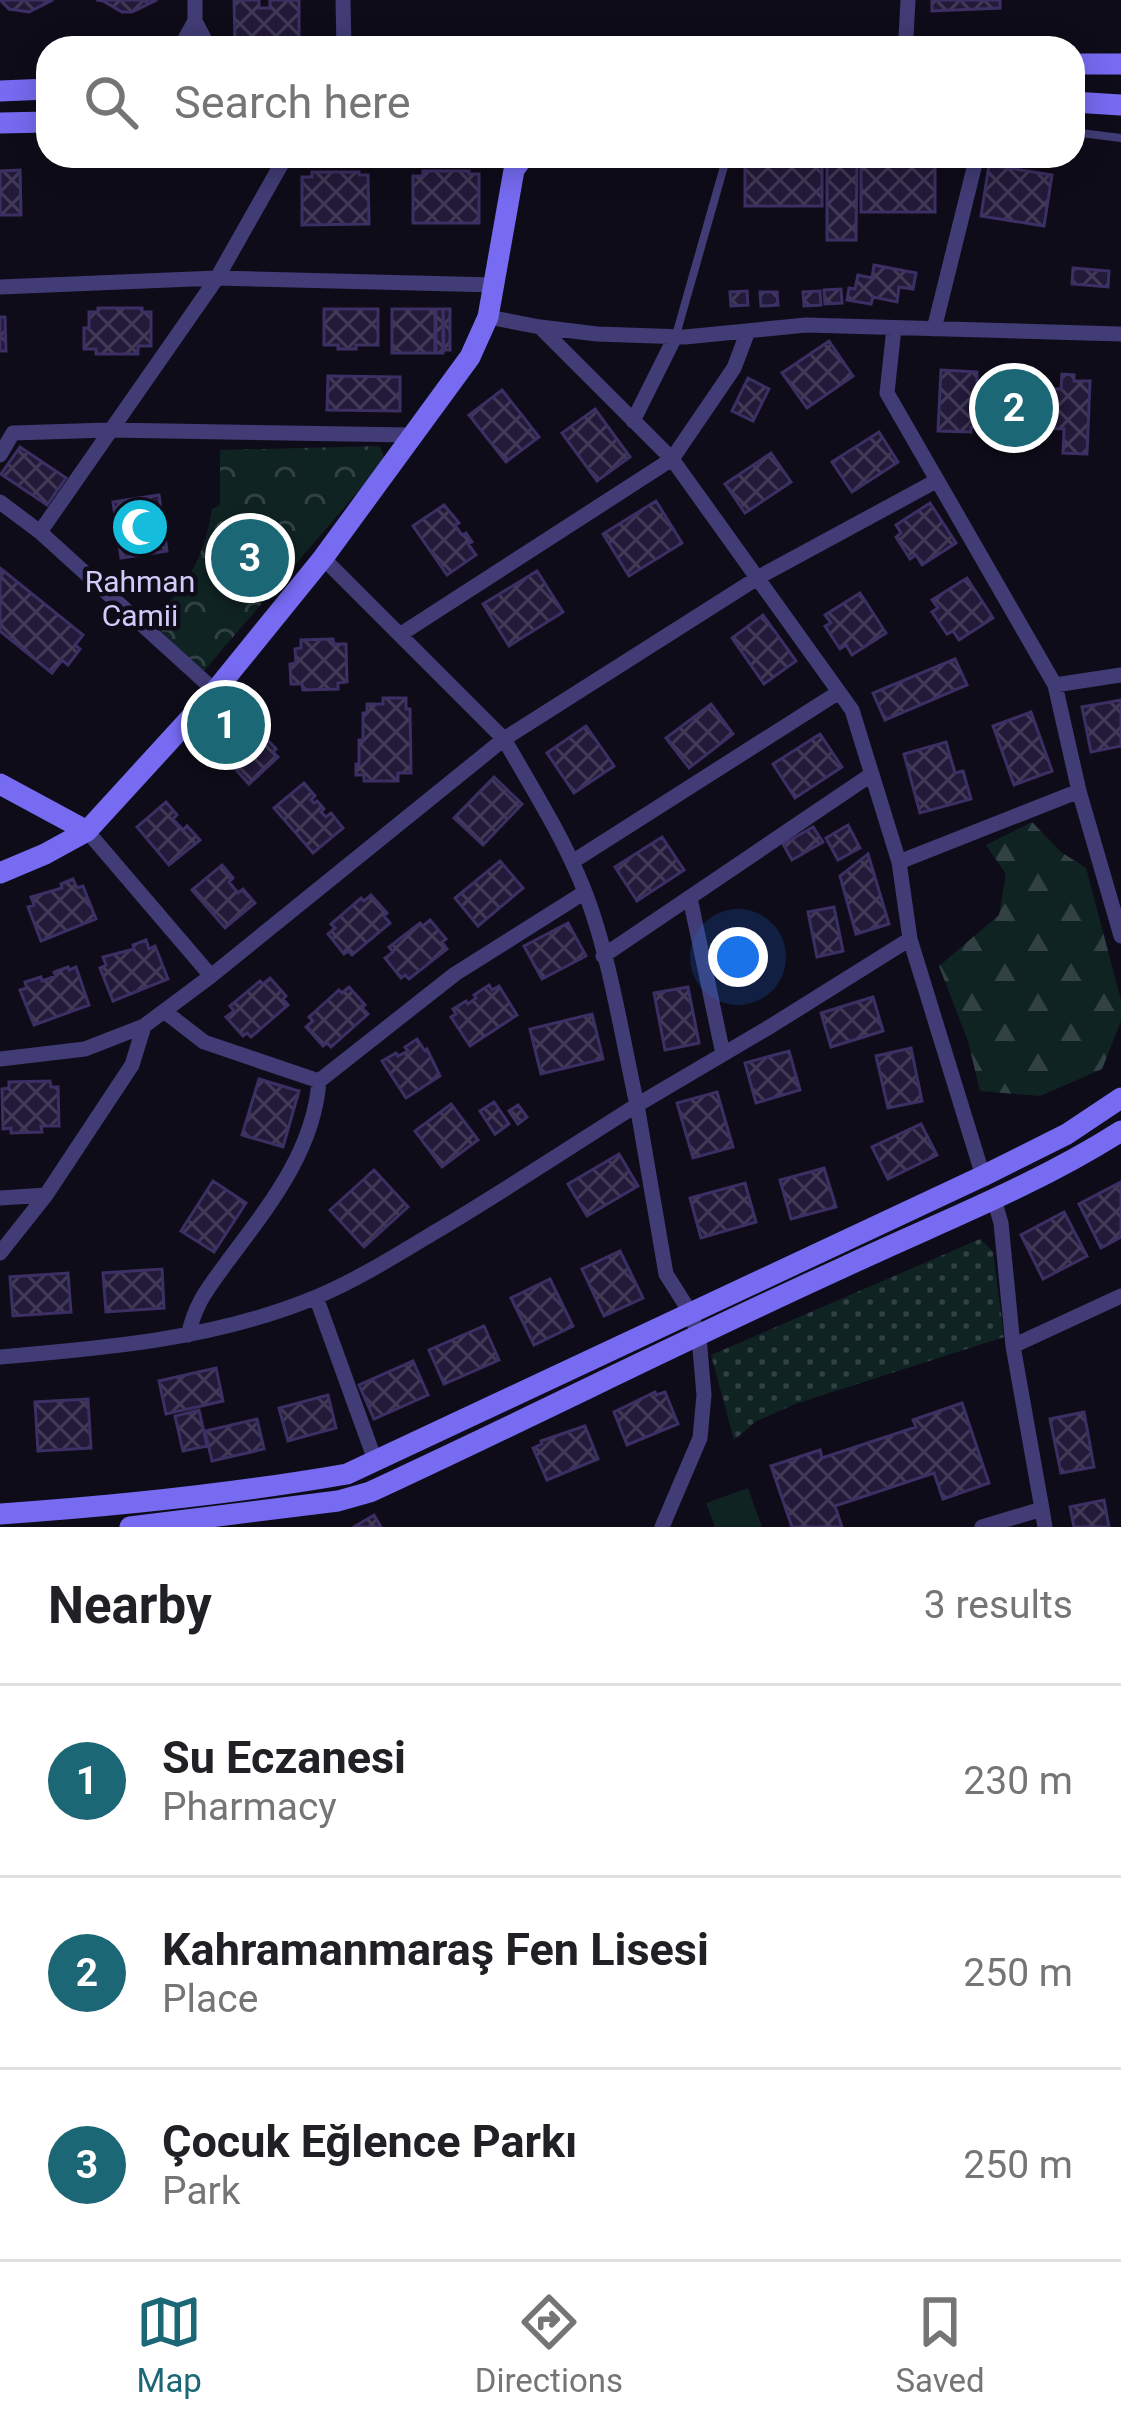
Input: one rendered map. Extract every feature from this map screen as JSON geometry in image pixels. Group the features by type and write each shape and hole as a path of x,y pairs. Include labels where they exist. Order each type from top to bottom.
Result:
{"street":[{"path":"186,36 194,21 195,0"},
{"path":"343,0 344,36"},
{"path":"906,36 908,0"},
{"path":"194,21 202,36"},
{"path":"1085,64 1121,64"},
{"path":"0,91 36,90"},
{"path":"1085,103 1121,105"},
{"path":"0,123 36,122"},
{"path":"40,532 217,278 279,168"},
{"path":"0,873 87,831 215,691 323,558 470,357 488,316 514,168"},
{"path":"934,329 974,168"},
{"path":"0,286 217,278 494,285"},
{"path":"488,316 597,334 675,337 806,325 1121,334"},
{"path":"540,327 672,459 852,710 899,862 910,939 983,1176"},
{"path":"893,328 886,393 1055,685 1079,791 1121,936"},
{"path":"401,634 672,459 734,368 748,332"},
{"path":"633,422 675,337"},
{"path":"0,454 7,432 412,436"},
{"path":"0,1059 85,1049 144,1026 504,739 759,577 936,481"},
{"path":"0,502 40,532 215,691"},
{"path":"323,558 504,739 585,892 638,1105 666,1274 699,1336 704,1395 700,1438 662,1527"},
{"path":"1055,685 1121,675"},
{"path":"572,862 839,692"},
{"path":"603,956 872,774"},
{"path":"0,784 87,831 211,976"},
{"path":"899,862 1079,791"},
{"path":"188,1335 200,1297 298,1159 319,1081 455,974 585,892"},
{"path":"689,898 723,1054"},
{"path":"0,1357 103,1349 188,1335 238,1324 316,1297 389,1260 910,939"},
{"path":"164,1011 204,1042 319,1081"},
{"path":"0,1253 46,1195 132,1065 144,1026"},
{"path":"0,1514 241,1492 347,1474 983,1176 1067,1134 1121,1098"},
{"path":"130,1527 338,1502 370,1492 994,1199 1121,1131"},
{"path":"0,1198 46,1195"},
{"path":"994,1199 1001,1223 1013,1346 1046,1527"},
{"path":"1013,1346 1121,1296"},
{"path":"316,1297 375,1460"},
{"path":"982,1527 1042,1509"}],"lane":[{"path":"1085,134 1121,138"},
{"path":"675,337 724,168"}],"green space":[{"path":"380,446 385,460 203,672 153,623 192,571 212,509 220,505 220,450"},
{"path":"1032,822 1061,852 1086,868 1121,1000 1121,1021 1102,1069 1040,1096 980,1091 968,1041 939,966 999,915 1006,874 986,845"},
{"path":"980,1239 993,1251 1004,1337 795,1404 757,1421 734,1440 711,1355"},
{"path":"748,1488 762,1527 715,1527 706,1503"}],"building":[{"path":"0,0 53,0 29,12 9,9"},
{"path":"97,0 157,0 122,12"},
{"path":"234,0 259,0 259,8 270,8 270,0 299,0 299,36 235,36"},
{"path":"932,0 1000,0 1000,8 932,11"},
{"path":"745,168 822,168 822,206 745,206"},
{"path":"827,168 857,168 856,240 827,240"},
{"path":"861,168 935,168 935,212 861,212"},
{"path":"989,168 1052,175 1044,226 981,216"},
{"path":"20,170 21,215 0,215 0,171"},
{"path":"423,171 479,174 479,223 413,223 413,176 423,176"},
{"path":"312,172 368,175 369,224 302,225 302,177 312,177"},
{"path":"874,265 916,273 913,289 899,287 897,302 873,297 871,304 847,300 858,275 872,278"},
{"path":"1073,268 1109,271 1108,287 1072,284"},
{"path":"841,289 842,303 825,304 824,290"},
{"path":"747,291 748,305 731,306 730,292"},
{"path":"820,291 821,305 804,306 803,292"},
{"path":"760,292 777,292 778,305 761,306"},
{"path":"98,308 151,312 151,346 138,346 138,354 96,354 96,349 84,349 89,312 98,312"},
{"path":"324,309 378,309 378,345 338,349 338,345 324,345"},
{"path":"392,309 435,309 435,353 392,353"},
{"path":"436,309 443,309 443,353 436,353"},
{"path":"443,309 450,309 450,350 444,350"},
{"path":"0,317 5,317 6,351 0,351"},
{"path":"829,341 853,376 807,408 782,373"},
{"path":"941,370 977,372 977,387 985,387 986,382 1061,389 1062,374 1074,375 1074,381 1090,381 1087,454 1063,453 1064,429 1045,428 1045,434 971,427 971,432 938,431"},
{"path":"328,376 400,377 400,411 327,410"},
{"path":"748,378 769,389 753,421 732,411"},
{"path":"502,390 539,437 506,462 469,415"},
{"path":"595,409 630,457 597,481 562,433"},
{"path":"879,432 898,462 852,492 832,462"},
{"path":"20,447 66,478 47,505 1,474"},
{"path":"771,453 791,482 745,513 725,484"},
{"name":"Rahman Camii","path":"159,495 167,551 121,558 113,502"},
{"path":"656,501 682,543 629,576 603,534"},
{"path":"930,503 956,543 922,565 916,555 910,559 896,537 901,533 896,525"},
{"path":"444,505 459,523 455,525 462,535 466,533 472,542 468,544 476,555 447,575 413,526"},
{"path":"0,568 83,635 68,665 62,660 52,673 0,631"},
{"path":"537,571 563,612 509,646 483,604"},
{"path":"967,578 993,618 959,640 953,631 947,634 932,612 938,608 932,600"},
{"path":"860,593 886,633 852,655 846,645 840,649 825,626 831,623 825,615"},
{"path":"763,615 796,661 764,684 732,638"},
{"path":"333,639 334,644 346,644 347,682 338,683 338,689 303,690 302,684 291,684 290,664 296,663 295,649 301,648 301,640"},
{"path":"955,659 967,685 885,720 873,693"},
{"path":"383,698 406,698 411,773 398,773 398,781 364,781 364,775 356,775 363,713 367,713 367,704 383,704"},
{"path":"1121,700 1121,746 1091,752 1082,707"},
{"path":"711,704 733,734 689,768 666,738"},
{"path":"1031,712 1052,771 1014,785 993,726"},
{"path":"238,714 255,728 251,732 254,741 258,745 266,738 278,757 249,784 209,740"},
{"path":"586,726 614,766 574,793 547,753"},
{"path":"820,734 842,767 795,798 773,764"},
{"path":"946,742 955,773 963,771 971,799 920,813 904,754"},
{"path":"494,777 522,804 483,845 454,818"},
{"path":"304,783 315,796 311,800 324,809 321,812 326,817 331,813 343,828 313,853 274,808"},
{"path":"166,802 177,815 173,819 200,840 169,865 137,827"},
{"path":"848,825 860,848 838,860 826,838"},
{"path":"813,827 823,842 792,860 783,844"},
{"path":"662,837 684,870 637,901 615,867"},
{"path":"868,854 889,924 856,934 840,876"},
{"path":"500,861 523,888 478,926 455,898"},
{"path":"222,865 238,893 243,889 255,903 225,928 192,890"},
{"path":"73,879 77,888 83,886 96,919 41,941 28,907 34,905 31,897 62,888 61,884"},
{"path":"371,895 390,923 352,955 344,954 328,934 335,928 331,924"},
{"path":"834,907 843,951 817,957 808,912"},
{"path":"430,920 446,939 442,942 447,949 409,979 401,978 385,958 393,952 389,947"},
{"path":"568,923 586,956 542,979 524,946"},
{"path":"146,940 149,949 155,946 168,979 113,1001 100,968 106,965 103,957 134,949 133,945"},
{"path":"76,967 89,1005 34,1025 20,990 27,988 25,982 41,977 42,981"},
{"path":"270,978 288,1005 251,1037 243,1036 226,1017 234,1011 230,1006"},
{"path":"489,985 492,990 499,986 517,1015 470,1046 451,1017 456,1014 453,1009 468,1004"},
{"path":"349,987 368,1014 331,1047 323,1046 306,1027 313,1021 309,1017"},
{"path":"688,987 699,1043 665,1050 654,993"},
{"path":"873,997 883,1031 831,1047 821,1013"},
{"path":"592,1014 603,1059 541,1074 530,1029"},
{"path":"417,1039 440,1076 406,1098 382,1061 408,1051 405,1047"},
{"path":"911,1048 922,1101 888,1108 876,1056"},
{"path":"789,1051 800,1090 756,1103 745,1063"},
{"path":"259,1079 299,1091 283,1147 242,1135"},
{"path":"50,1081 51,1087 58,1087 59,1126 41,1126 42,1132 3,1129 2,1089 9,1088 9,1082"},
{"path":"717,1092 733,1147 693,1158 677,1103"},
{"path":"494,1102 509,1124 495,1134 480,1111"},
{"path":"451,1104 478,1140 442,1167 415,1131"},
{"path":"518,1105 527,1117 518,1124 509,1111"},
{"path":"921,1124 937,1155 888,1179 872,1147"},
{"path":"619,1154 638,1186 587,1216 568,1184"},
{"path":"824,1168 836,1207 791,1219 780,1180"},
{"path":"374,1170 408,1207 364,1247 330,1210"},
{"path":"213,1181 246,1203 214,1252 181,1231"},
{"path":"1121,1182 1121,1237 1101,1248 1079,1204"},
{"path":"745,1183 756,1222 701,1238 690,1198"},
{"path":"1064,1212 1087,1256 1043,1279 1021,1235"},
{"path":"620,1251 643,1298 604,1316 582,1269"},
{"path":"162,1269 164,1308 106,1312 103,1273"},
{"path":"68,1273 71,1312 13,1316 10,1277"},
{"path":"550,1279 573,1326 534,1345 511,1298"},
{"path":"484,1326 499,1360 444,1384 429,1350"},
{"path":"413,1361 428,1395 374,1419 359,1385"},
{"path":"216,1368 223,1401 166,1414 159,1381"},
{"path":"655,1392 665,1392 678,1424 627,1445 614,1412"},
{"path":"328,1395 336,1428 288,1441 279,1408"},
{"path":"88,1399 91,1448 38,1451 35,1402"},
{"path":"962,1403 989,1483 943,1499 934,1473 835,1506 842,1527 792,1527 771,1466 820,1450 822,1458 916,1427 913,1420"},
{"path":"199,1410 207,1446 183,1451 175,1416"},
{"path":"1084,1412 1094,1467 1061,1473 1050,1419"},
{"path":"257,1419 264,1449 212,1461 205,1431"},
{"path":"585,1426 598,1459 547,1480 533,1448"},
{"path":"1104,1500 1109,1527 1074,1527 1070,1507"},
{"path":"374,1515 381,1527 354,1527"}],"place":[{"name":"Kahramanmaraş Fen Lisesi","path":"1014,408"},
{"name":"Rahman Camii","path":"140,527"},
{"name":"Çocuk Eğlence Parkı","path":"250,558"},
{"name":"Su Eczanesi","path":"226,725"}]}
